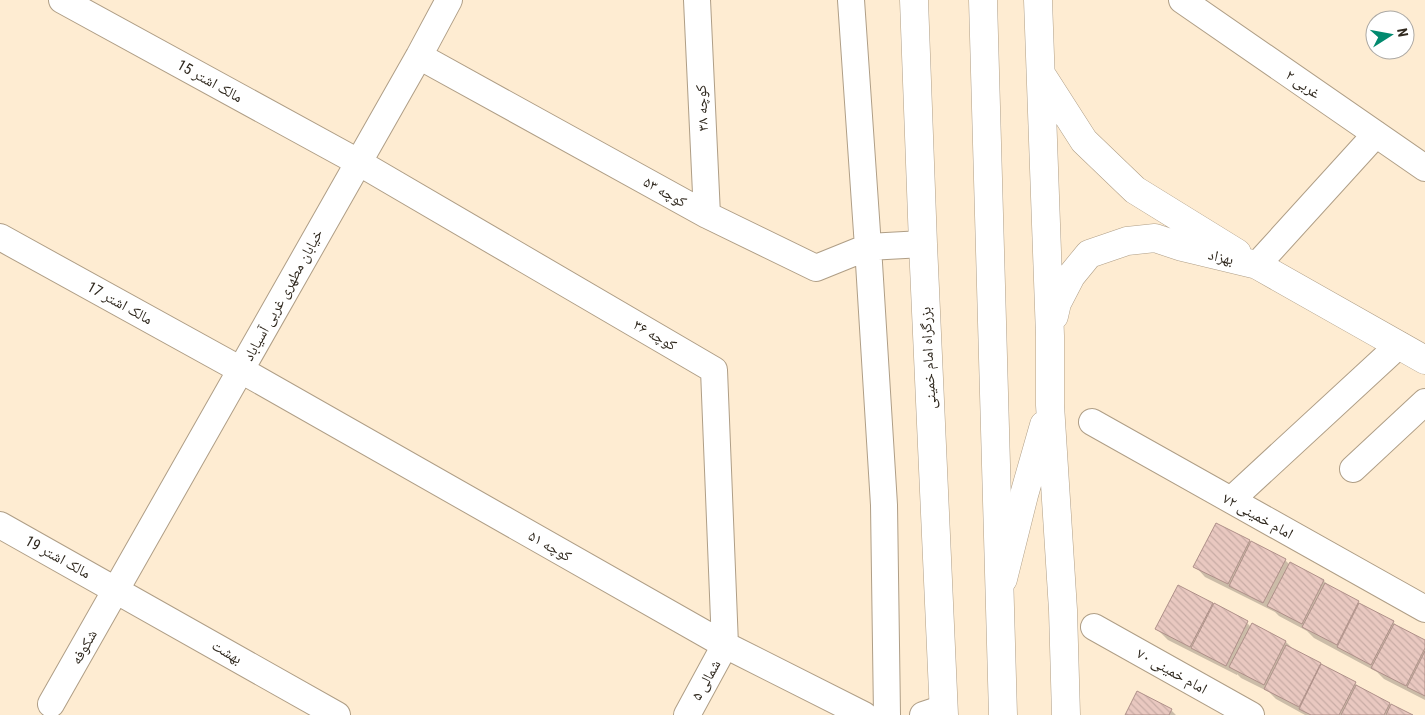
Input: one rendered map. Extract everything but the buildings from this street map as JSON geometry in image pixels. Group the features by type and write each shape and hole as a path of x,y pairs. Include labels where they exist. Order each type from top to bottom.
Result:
{"main road":[{"name":"بزرگراه امام خمینی","path":"914,0 937,713"},
{"path":"983,0 1003,715"},
{"path":"1038,0 1050,336 1050,405 1063,610 1066,715"},
{"path":"1041,73 1084,141 1136,190 1257,265"},
{"name":"بهزاد","path":"1050,336 1056,303 1071,276 1089,254 1127,241 1155,238 1182,247 1257,265 1425,360"},
{"path":"999,597 1024,495 1050,405"}],"street":[{"name":"مالک اشتر 15","path":"62,0 358,162"},
{"name":"خیابان مطهری غربی آسیاباد","path":"117,590 450,0"},
{"name":"کوچه ۳۸","path":"697,0 707,215"},
{"path":"851,0 884,505 887,715"},
{"name":"غربی ۲","path":"1182,0 1425,168"},
{"name":"کوچه ۵۳","path":"419,56 707,215 816,268 868,246 923,244"},
{"path":"1257,265 1376,134"},
{"name":"کوچه ۳۶","path":"358,162 714,370 725,645"},
{"name":"مالک اشتر 17","path":"0,237 240,370"},
{"path":"1231,500 1399,345"},
{"name":"کوچه ۵۱","path":"240,370 725,645 864,715"},
{"path":"1353,468 1425,402"},
{"name":"امام خمینی ۷۲","path":"1092,422 1425,609"},
{"name":"مالک اشتر 19","path":"0,525 117,590"},
{"name":"شکوفه","path":"51,704 117,590"},
{"name":"بهشت","path":"117,590 337,715"},
{"name":"امام خمینی ۷۰","path":"1094,627 1250,715"},
{"name":"۵ شمالی","path":"687,715 725,645"}]}
